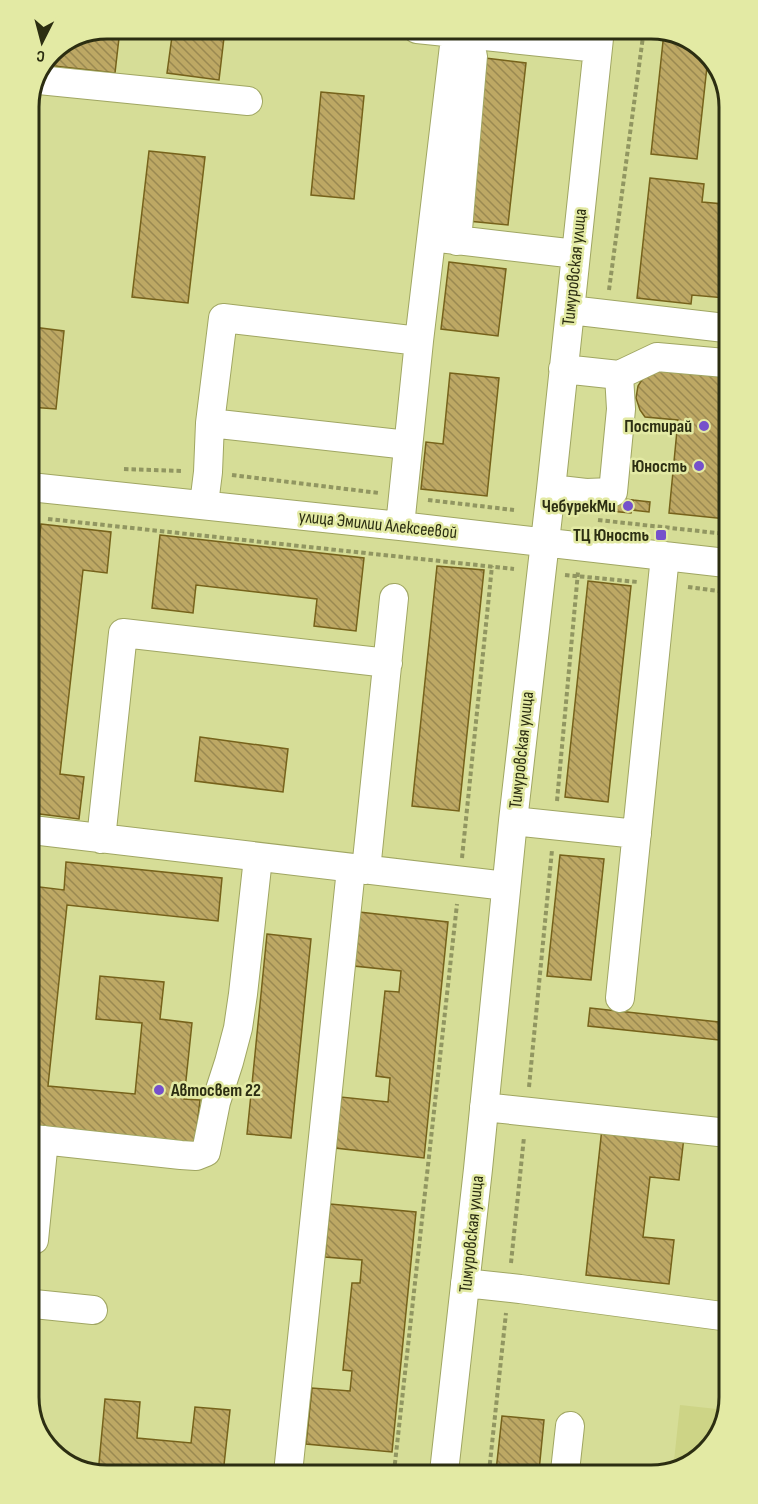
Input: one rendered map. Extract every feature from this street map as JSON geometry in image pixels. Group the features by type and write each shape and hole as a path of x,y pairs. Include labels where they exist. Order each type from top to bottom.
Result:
{"street":[{"path":"400,526 419,340 444,239 473,56 461,39"},
{"name":"Тимуровская улица","path":"445,1465 599,39"},
{"path":"45,81 248,101"},
{"path":"444,239 576,254"},
{"path":"570,310 719,327"},
{"path":"204,504 210,423 223,318 419,340"},
{"path":"563,369 619,375 657,357 719,362"},
{"path":"551,489 586,493 613,492 621,409 619,375"},
{"path":"210,423 408,445"},
{"name":"улица Эмилии Алексеевой","path":"39,488 204,504 719,562"},
{"path":"620,998 665,556"},
{"path":"289,1465 358,869 388,663 394,598"},
{"path":"102,839 123,633 388,663"},
{"path":"513,821 637,834"},
{"path":"39,831 506,886"},
{"path":"39,1140 181,1155 196,1156 206,1152 216,1102 238,1028 258,858"},
{"path":"484,1107 719,1132"},
{"path":"465,1283 719,1316"},
{"path":"39,1305 93,1310"},
{"path":"566,1465 570,1426"}],"path":[{"path":"606,314 643,39"},
{"path":"113,468 208,472 514,510"},
{"path":"48,519 514,569"},
{"path":"596,520 719,533"},
{"path":"395,1465 492,566"},
{"path":"490,1465 527,1112 579,568"}],"shaded area":[{"path":"680,1405 718,1409 708,1435 689,1454 674,1461"}],"building":[{"path":"119,39 115,73 72,68 73,48 94,40"},
{"path":"172,39 224,39 219,80 167,73"},
{"path":"663,40 689,50 707,69 697,159 651,154"},
{"path":"485,58 526,63 508,225 468,221"},
{"path":"321,92 364,96 354,199 311,195"},
{"path":"149,151 205,157 188,303 132,297"},
{"path":"650,178 704,184 702,202 719,204 719,297 692,295 691,304 637,298"},
{"path":"449,262 506,269 498,336 441,329"},
{"path":"39,328 64,331 56,409 39,408"},
{"name":"Юность","path":"657,370 719,376 719,518 669,513 678,420 645,417 636,398 638,386 645,375"},
{"path":"450,373 499,378 487,496 421,489 426,442 443,444"},
{"path":"610,498 633,500 631,513 609,511"},
{"path":"633,500 650,502 649,512 632,510"},
{"path":"41,524 111,532 107,573 83,570 60,774 84,777 79,819 39,814 39,542"},
{"path":"160,535 364,558 356,631 314,626 317,599 196,585 193,613 152,608"},
{"path":"437,566 484,570 459,811 412,806"},
{"path":"588,581 631,586 608,802 565,797"},
{"path":"200,737 288,749 283,792 195,781"},
{"path":"560,855 604,859 591,980 547,976"},
{"path":"66,862 222,878 218,921 67,905 48,1086 135,1094 142,1023 96,1019 100,976 164,982 160,1019 192,1023 184,1099 200,1100 195,1144 39,1128 39,887 64,890"},
{"path":"359,912 448,922 424,1158 335,1148 341,1097 388,1102 390,1078 376,1076 385,991 399,992 401,971 354,966"},
{"path":"267,934 311,939 291,1138 247,1134"},
{"path":"590,1008 719,1022 719,1040 588,1026"},
{"path":"602,1128 684,1137 679,1180 650,1177 643,1237 674,1240 669,1284 586,1275"},
{"path":"330,1204 416,1212 392,1452 306,1444 312,1388 350,1391 352,1371 343,1370 352,1283 360,1283 362,1260 325,1257"},
{"path":"105,1399 140,1402 137,1438 191,1443 195,1407 230,1410 224,1465 99,1465"},
{"path":"502,1416 544,1420 540,1465 497,1465"}],"place":[{"name":"Постирай","path":"704,426"},
{"name":"Юность","path":"699,466"},
{"name":"ЧебурекМи","path":"628,506"},
{"name":"ТЦ Юность","path":"661,535"},
{"name":"Автосвет 22","path":"159,1090"}]}
